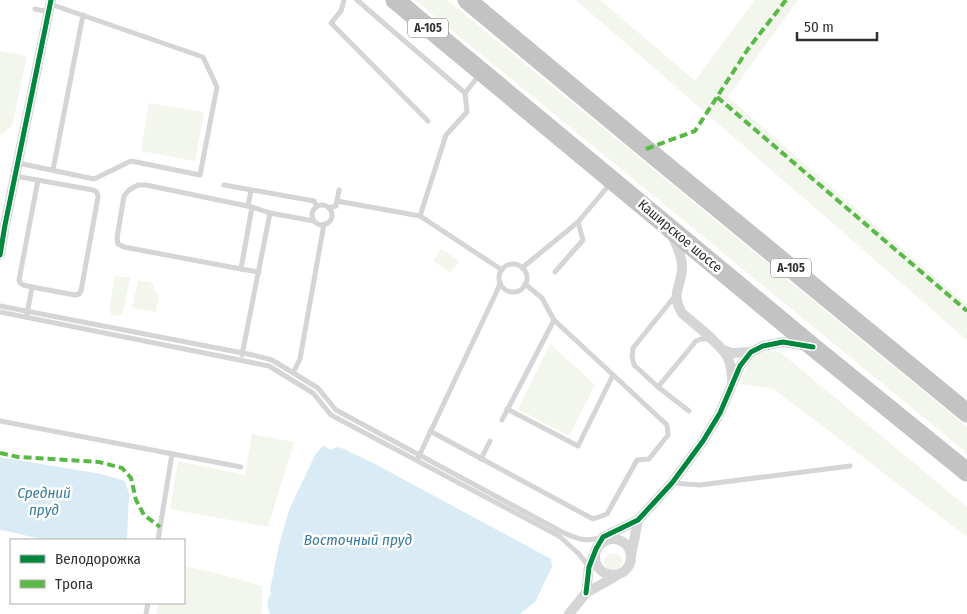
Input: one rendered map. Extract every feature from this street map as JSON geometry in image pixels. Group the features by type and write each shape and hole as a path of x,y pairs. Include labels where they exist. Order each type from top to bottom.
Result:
{"highway":[{"name":"Каширское шоссе","path":"395,0 813,347 967,472"},
{"name":"А-105","path":"467,0 967,413"}],"street":[{"path":"0,255 2,229 18,163 50,5"},
{"path":"667,225 679,249 682,268 676,299 678,306 682,313 723,350 728,358 732,385"},
{"path":"723,350 732,353 751,352 763,346 783,342 813,347"},
{"path":"586,593 589,567 603,537 638,520 672,483 703,441 720,413 740,366 751,352"},
{"path":"569,614 586,593 628,568 638,520"},
{"path":"617,575 611,576 600,571 594,561 596,549 605,541 616,539 627,545 631,556"}],"lane":[{"path":"344,0 341,11 331,24 428,121"},
{"path":"357,0 464,93 467,112 446,135 446,144 420,216"},
{"path":"18,163 94,179 131,161 200,175 217,87 203,57 50,5 35,10"},
{"path":"53,170 83,16"},
{"path":"464,93 482,72"},
{"path":"15,176 38,180 93,190 97,192 98,197 79,294 75,295 32,287 20,283 38,180"},
{"path":"522,268 578,222 613,181"},
{"path":"258,272 124,247 118,244 124,196 129,190 146,185 314,221 318,224 326,224 330,220 331,212 329,208"},
{"path":"224,185 314,201 317,206"},
{"path":"241,269 251,190"},
{"path":"314,221 312,213 317,206 321,205 329,208 336,206 339,190"},
{"path":"337,201 420,216 502,270"},
{"path":"241,360 270,213"},
{"path":"555,272 583,240 578,222"},
{"path":"293,373 300,359 324,224"},
{"path":"418,458 497,291 502,270 509,265 518,265 526,276 525,284 522,288 514,292 506,290 500,282"},
{"path":"430,431 593,520 608,514 637,460 649,460 668,435 668,425 554,320 542,298 525,284"},
{"path":"27,314 32,287"},
{"path":"677,293 633,348 632,357 634,365 689,411"},
{"path":"0,306 27,314 269,366 314,393 331,415 564,533 588,541 603,537"},
{"path":"0,312 27,314 243,353 272,360 318,388 336,410 559,536 579,554 589,567"},
{"path":"502,420 554,320"},
{"path":"658,387 696,341 710,338"},
{"path":"507,409 578,446 613,375"},
{"path":"0,421 241,467"},
{"path":"482,459 490,441"},
{"path":"158,539 172,454"},
{"path":"672,483 700,485 850,466"}],"shaded area":[{"path":"415,0 447,0 967,427 967,453"},
{"path":"576,0 600,0 695,81 755,0 798,0 728,97 967,305 967,340"},
{"path":"0,51 27,56 12,126 0,135"},
{"path":"149,103 204,112 195,161 141,151"},
{"path":"441,249 459,261 451,273 433,261"},
{"path":"115,276 130,278 122,314 117,316 111,314 109,309"},
{"path":"138,280 153,283 154,290 159,296 156,312 132,308"},
{"path":"550,344 595,385 569,436 518,409"},
{"path":"780,352 967,507 967,537 774,389 741,384 746,368 751,360 758,353"},
{"path":"252,434 294,442 268,527 170,509 178,461 245,475"},
{"path":"609,553 617,553 622,558 620,569 609,571 604,566 604,558"},
{"path":"185,566 262,586 261,614 156,614 158,604 185,604"}],"water":[{"name":"Восточный пруд","path":"325,446 330,450 337,447 344,449 375,464 551,559 552,567 535,602 520,614 270,614 268,601 271,594 270,590 279,545 289,510 315,455"},
{"name":"Средний пруд","path":"0,457 101,474 125,481 129,494 127,539 40,539 0,530"}],"marked path":[{"path":"646,149 695,131 748,49 786,0"},
{"path":"717,97 967,311"},
{"path":"0,453 18,457 99,462 122,468 131,478 136,500 144,515 160,527"}],"cycle path":[{"path":"0,255 51,0"},
{"path":"586,593 589,567 603,537 638,520 672,483 703,441 720,413 740,366 751,352 763,346 783,342 813,347"}]}
